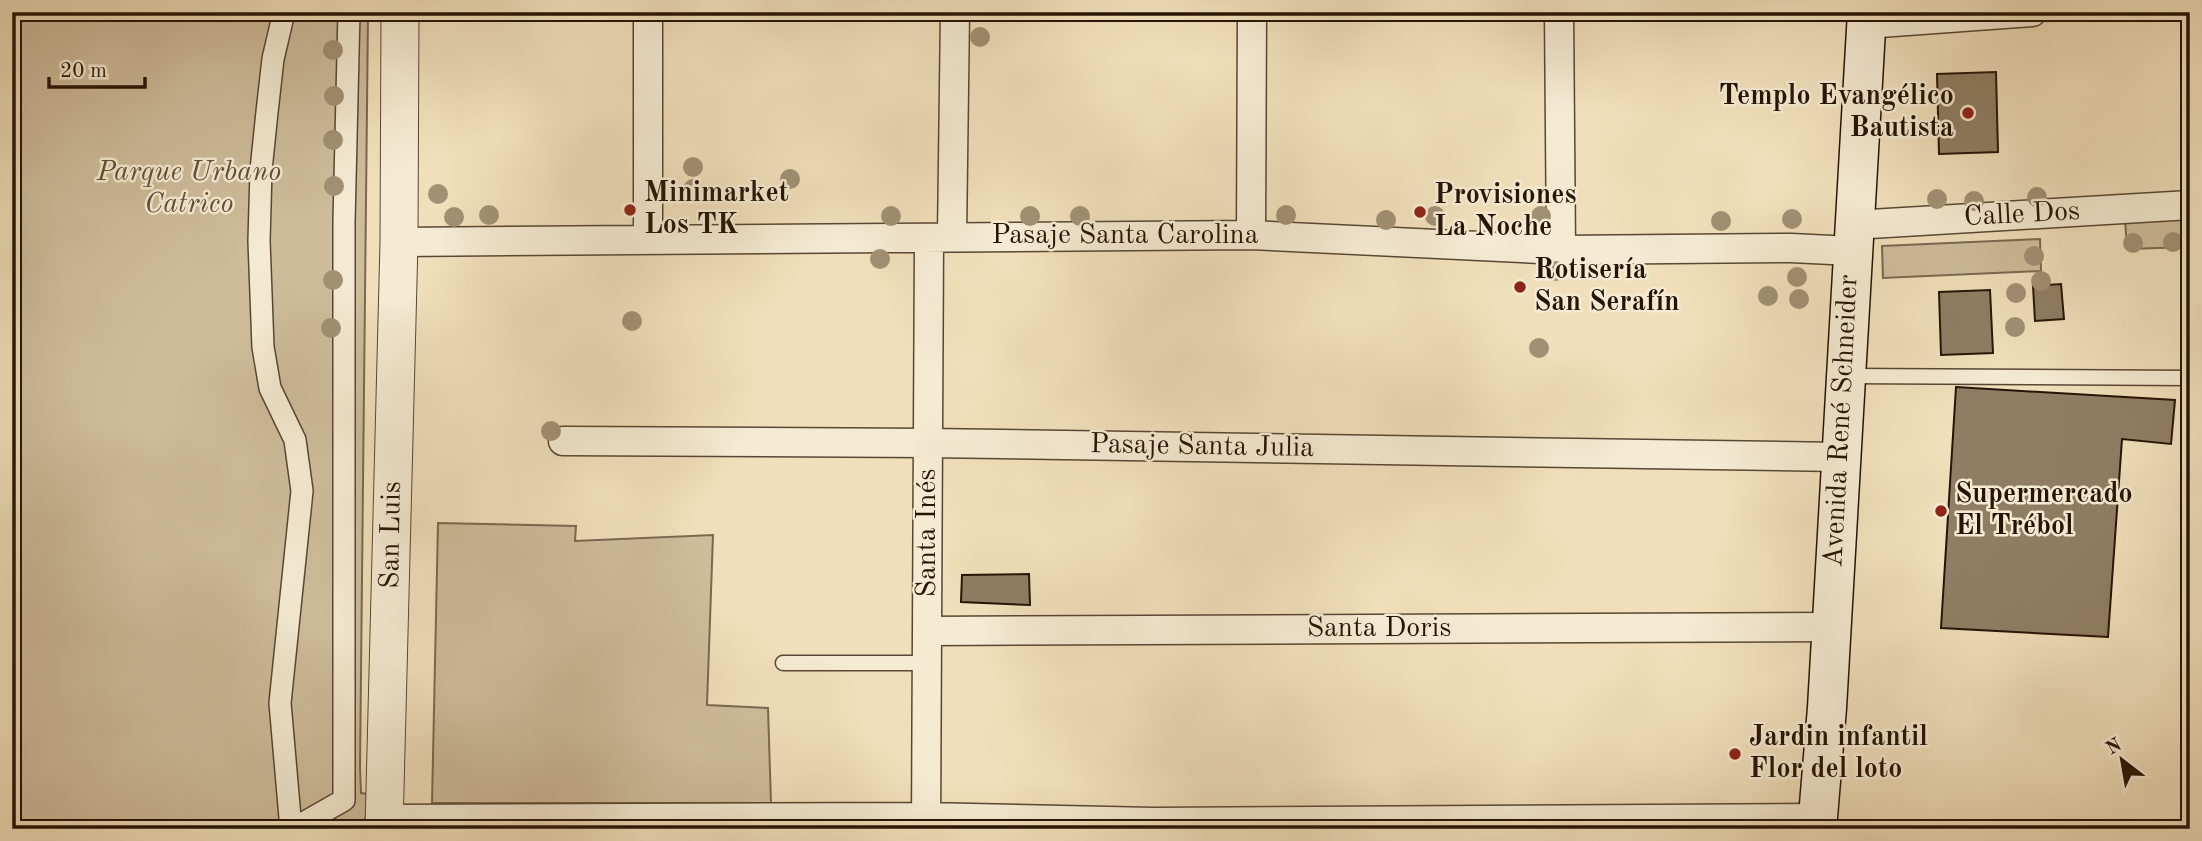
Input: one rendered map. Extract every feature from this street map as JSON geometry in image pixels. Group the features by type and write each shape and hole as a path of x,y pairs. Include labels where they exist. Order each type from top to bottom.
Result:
{"main road":[{"name":"Avenida René Schneider","path":"1818,823 1866,18"}],"street":[{"path":"284,12 267,113 258,241 261,320 268,378 270,388 295,440 302,491 280,702 292,829 344,800 344,222 349,12"},
{"name":"San Luis","path":"385,824 399,242 400,12"},
{"path":"648,12 648,240"},
{"name":"Santa Inés","path":"926,823 929,443 955,12"},
{"path":"1251,235 1252,12"},
{"path":"1559,12 1561,250"},
{"path":"1866,18 2032,12"},
{"name":"Calle Dos","path":"1852,238 2190,205"},
{"name":"Pasaje Santa Carolina","path":"399,242 1251,235 1561,250 1791,248 1852,238"},
{"name":"Pasaje Santa Julia","path":"563,440 1840,457"},
{"name":"Santa Doris","path":"928,631 1830,627"},
{"path":"385,824 1818,823"}],"lane":[{"path":"1845,376 2190,378"},
{"path":"783,663 928,663"}],"green space":[{"name":"Parque Urbano Catrico","path":"12,12 368,12 360,768 361,793 369,794 364,829 12,829"},
{"path":"2190,216 2190,247 2127,249 2125,219"},
{"path":"2040,239 2041,271 1883,278 1882,246"},
{"path":"438,523 576,526 575,541 713,535 707,705 768,708 771,803 432,803"}],"building":[{"name":"Templo Evangélico Bautista","path":"1996,72 1998,152 1939,154 1937,74"},
{"path":"2061,284 2064,319 2035,321 2033,286"},
{"path":"1990,290 1993,353 1941,355 1939,292"},
{"path":"1956,387 2175,400 2171,444 2122,439 2108,637 1941,628"},
{"path":"1029,574 1030,605 961,602 962,575"}],"place":[{"name":"Templo Evangélico Bautista","path":"1968,113"},
{"name":"Minimarket Los TK","path":"630,210"},
{"name":"Provisiones La Noche","path":"1420,212"},
{"name":"Rotisería San Serafín","path":"1520,287"},
{"name":"Supermercado El Trébol","path":"1941,511"},
{"name":"Jardin infantil Flor del loto","path":"1735,754"}]}
